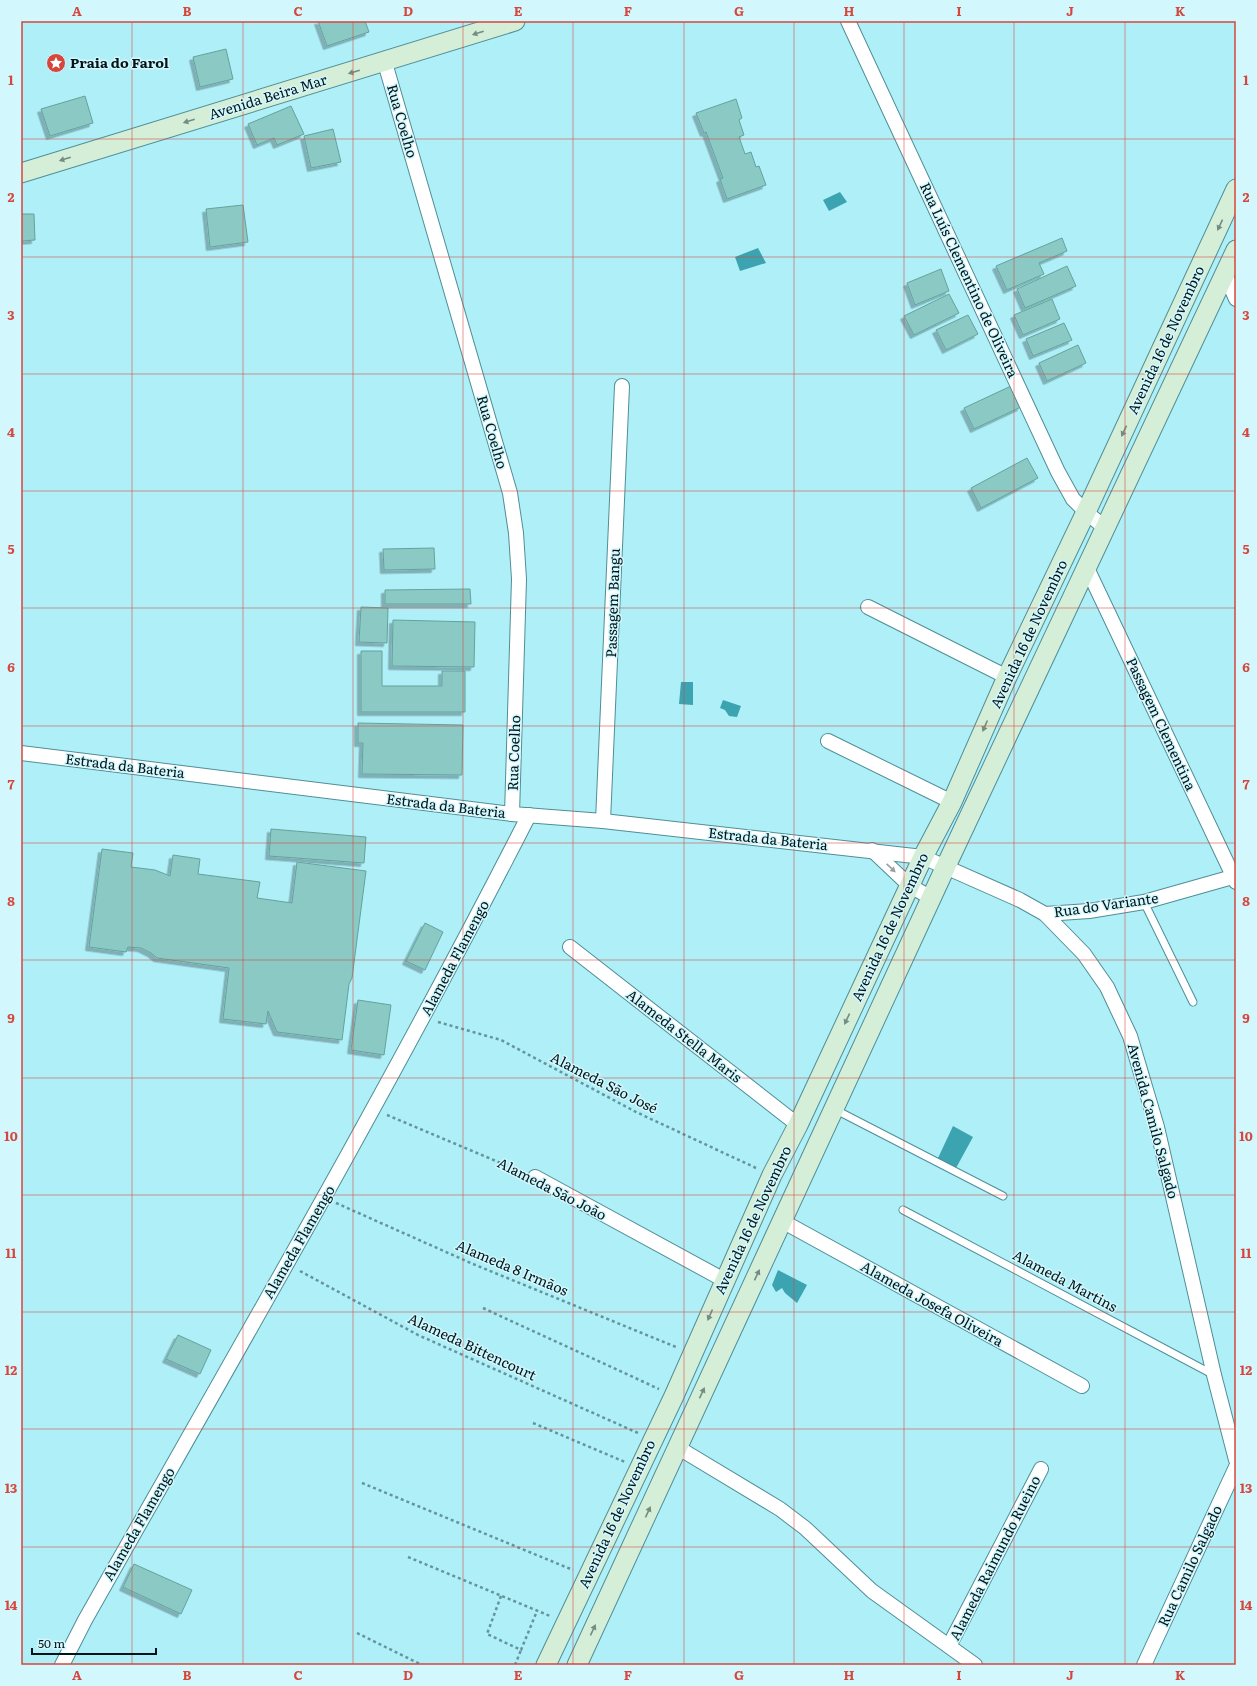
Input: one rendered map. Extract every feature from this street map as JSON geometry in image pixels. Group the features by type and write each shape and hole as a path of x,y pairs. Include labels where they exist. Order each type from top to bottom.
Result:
{"main road":[{"name":"Avenida Beira Mar","path":"21,173 193,119 385,63 515,21"},
{"name":"Avenida 16 de Novembro","path":"546,1665 674,1396 772,1176 798,1125 909,885 952,802 1007,677 1086,512 1236,189"},
{"name":"Avenida 16 de Novembro","path":"577,1665 931,898 1104,527 1236,250"}],"street":[{"name":"Rua Luís Clementino de Oliveira","path":"848,21 1058,472 1073,499 1104,527"},
{"name":"Rua Coelho","path":"385,63 510,493 516,533 519,579 512,814"},
{"path":"1225,274 1236,299"},
{"name":"Passagem Bangu","path":"603,821 622,386"},
{"name":"Passagem Clementina","path":"1086,566 1235,878"},
{"path":"868,607 1007,677"},
{"path":"828,741 952,802"},
{"name":"Estrada da Bateria","path":"21,753 512,814 603,821 872,850 923,857"},
{"name":"Alameda Flamengo","path":"62,1665 85,1620 374,1110 424,1018 529,815"},
{"path":"872,850 909,885 931,898"},
{"name":"Avenida Camilo Salgado","path":"923,857 1020,900 1045,914 1084,954 1107,987 1130,1036 1157,1127 1214,1375 1236,1460"},
{"name":"Rua do Variante","path":"1045,914 1089,911 1144,902 1235,878"},
{"name":"Alameda Stella Maris","path":"570,947 798,1125"},
{"name":"Alameda São João","path":"535,1177 726,1281"},
{"name":"Alameda Josefa Oliveira","path":"782,1221 1082,1386"},
{"path":"677,1448 780,1509 805,1528 872,1591 975,1665"},
{"name":"Rua Camilo Salgado","path":"1144,1665 1236,1467"},
{"name":"Alameda Raimundo Rueino","path":"949,1646 1041,1470"}],"lane":[{"path":"1144,902 1193,1002"},
{"path":"833,1109 1003,1196"},
{"name":"Alameda Martins","path":"904,1210 1214,1375"}],"path":[{"name":"Alameda São José","path":"424,1018 502,1040 636,1112 772,1176"},
{"name":"Alameda São João","path":"374,1110 535,1177"},
{"name":"Alameda 8 Irmãos","path":"325,1198 473,1264 693,1353"},
{"name":"Alameda Bittencourt","path":"287,1264 418,1335 653,1440"},
{"path":"483,1308 674,1396"},
{"path":"533,1423 640,1468"},
{"path":"362,1483 588,1577"},
{"path":"408,1557 566,1622"},
{"path":"502,1596 487,1634 521,1650"},
{"path":"515,1665 538,1611"},
{"path":"357,1633 422,1665"}],"water":[{"path":"840,192 847,202 829,211 823,200"},
{"path":"758,248 766,263 740,271 735,257"},
{"path":"681,682 693,682 693,705 679,704"},
{"path":"723,700 741,706 737,717 729,716 725,710 720,708"},
{"path":"953,1126 973,1137 956,1168 938,1158"},
{"path":"778,1270 807,1285 797,1303 785,1293 782,1288 776,1292 772,1285"}],"building":[{"path":"318,21 365,21 369,32 327,46"},
{"path":"226,49 233,79 200,87 193,57"},
{"path":"85,96 93,123 50,136 41,109"},
{"path":"736,99 742,118 739,120 744,135 739,137 745,154 751,152 756,167 759,166 766,185 727,199 720,179 723,178 706,132 704,133 696,113"},
{"path":"291,106 304,134 277,145 274,138 257,145 248,124"},
{"path":"333,129 341,162 311,168 304,136"},
{"path":"243,205 248,242 210,247 206,209"},
{"path":"21,214 34,214 35,240 21,241"},
{"path":"1062,238 1067,251 1039,263 1044,274 1007,290 996,266"},
{"path":"1067,266 1076,286 1025,308 1017,289"},
{"path":"941,269 949,291 915,305 907,283"},
{"path":"949,294 959,313 914,335 904,316"},
{"path":"1052,299 1060,319 1023,335 1014,315"},
{"path":"968,315 978,334 946,350 936,330"},
{"path":"1064,323 1072,340 1033,356 1026,339"},
{"path":"1078,345 1086,363 1047,381 1039,363"},
{"path":"1011,386 1021,407 974,429 964,408"},
{"path":"1027,458 1038,478 981,508 971,488"},
{"path":"434,548 435,569 384,570 383,549"},
{"path":"470,589 471,604 385,604 385,590"},
{"path":"361,607 388,608 387,643 359,642"},
{"path":"393,620 475,622 474,667 392,666"},
{"path":"361,651 382,651 382,686 442,686 442,671 465,671 465,712 361,712"},
{"path":"358,723 463,725 462,775 362,774 363,743 358,743"},
{"path":"271,829 366,837 364,863 269,856"},
{"path":"102,849 133,853 131,867 155,870 170,876 173,855 200,859 198,874 260,882 257,898 292,903 297,862 366,871 342,1040 277,1032 268,1011 266,1024 223,1019 229,968 157,958 141,948 128,947 126,952 89,947"},
{"path":"425,923 443,932 425,970 406,961"},
{"path":"358,1000 391,1005 384,1055 351,1050"},
{"path":"178,1335 211,1350 200,1374 166,1359"},
{"path":"134,1564 192,1590 181,1614 123,1587"}],"place":[{"name":"Praia do Farol","path":"56,63"}]}
